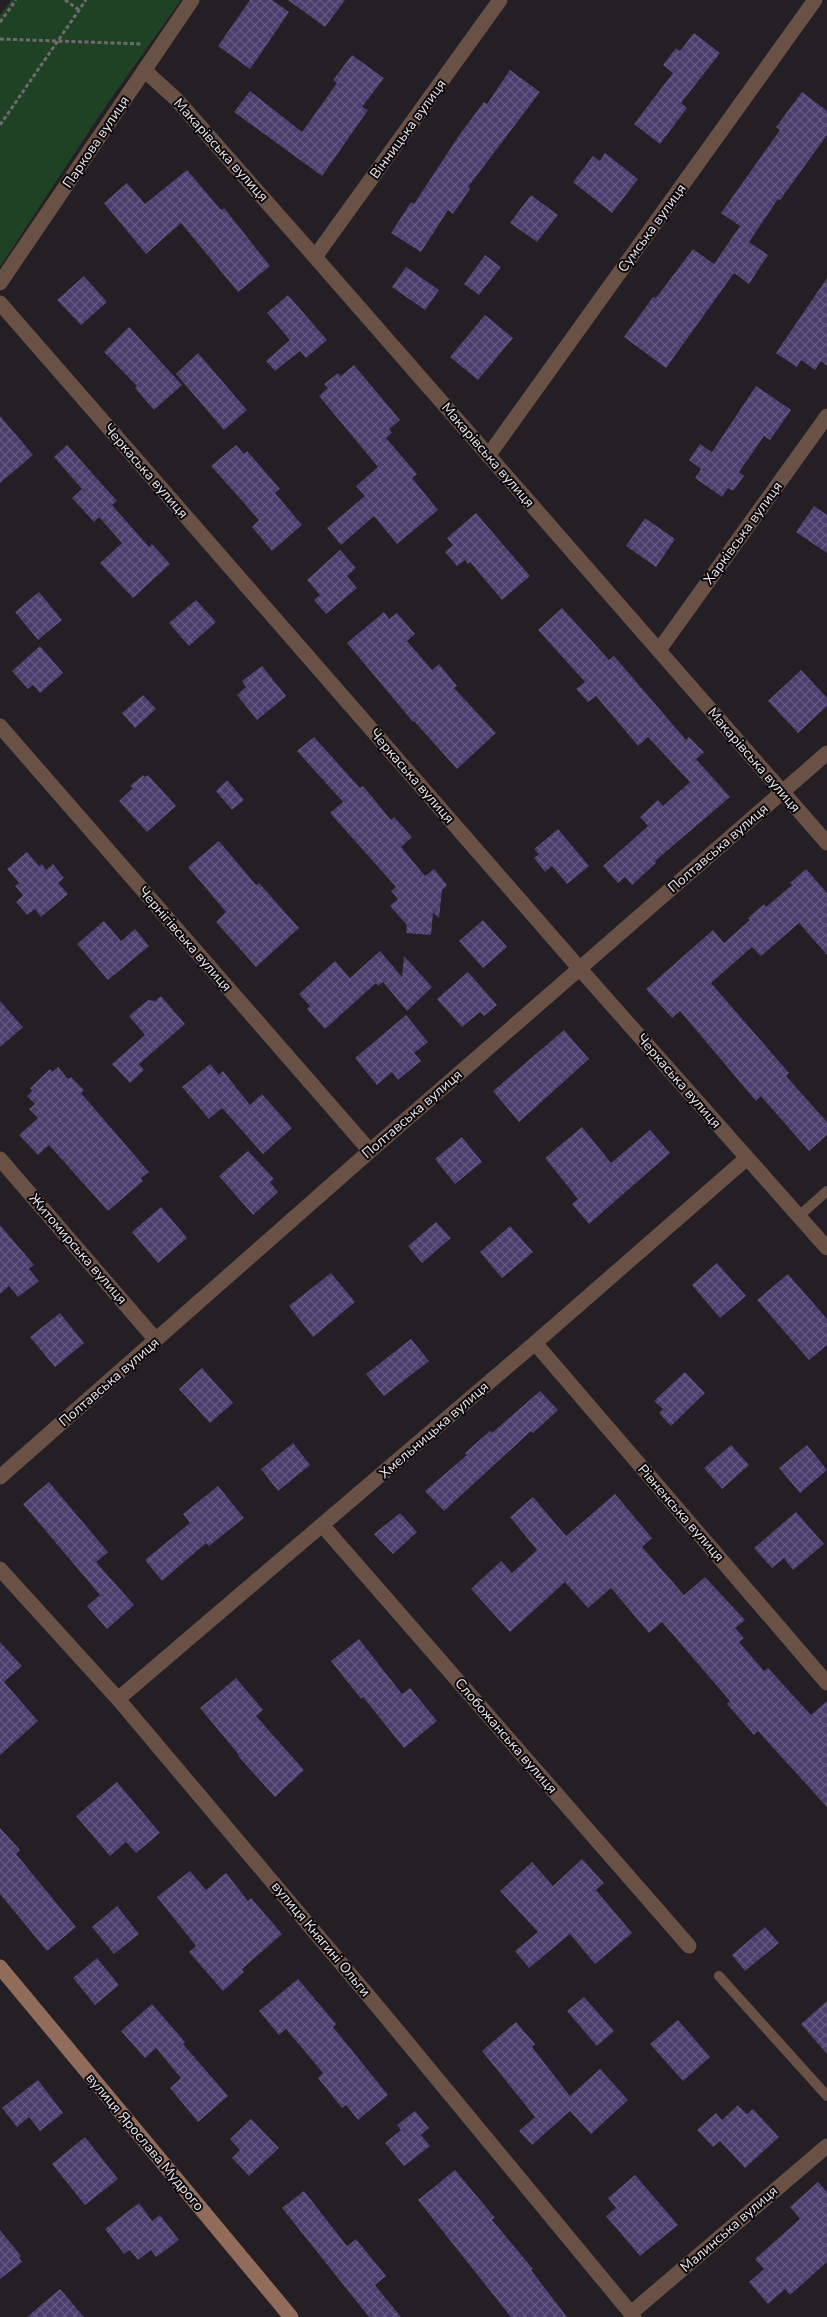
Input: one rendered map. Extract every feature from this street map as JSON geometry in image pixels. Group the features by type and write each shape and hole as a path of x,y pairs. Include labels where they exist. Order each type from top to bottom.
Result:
{"main road":[{"name":"вулиця Ярослава Мудрого","path":"0,1967 291,2317"}],"street":[{"name":"Паркова вулиця","path":"0,284 192,0"},
{"name":"Вінницька вулиця","path":"316,257 500,0"},
{"name":"Сумська вулиця","path":"488,456 815,0"},
{"name":"Макарівська вулиця","path":"144,70 176,100 316,257 827,843"},
{"name":"Черкаська вулиця","path":"0,303 746,1158 827,1248"},
{"name":"Харківська вулиця","path":"659,650 827,416"},
{"name":"Чернігівська вулиця","path":"0,726 370,1151"},
{"name":"Полтавська вулиця","path":"0,1477 370,1151 827,753"},
{"name":"Хмельницька вулиця","path":"118,1699 323,1526 746,1158"},
{"name":"Житомирська вулиця","path":"0,1159 156,1340"},
{"name":"Рівненська вулиця","path":"535,1343 827,1683"},
{"name":"Слобожанська вулиця","path":"323,1526 689,1946"},
{"name":"вулиця Княгині Ольги","path":"0,1569 118,1699 371,1998 633,2315"},
{"name":"Малинська вулиця","path":"633,2315 827,2146"}],"lane":[{"path":"799,1216 827,1192"},
{"path":"719,1976 827,2096"}],"path":[{"path":"0,22 16,0"},
{"path":"65,0 78,10"},
{"path":"0,125 86,0"},
{"path":"0,39 148,44"}],"green space":[{"path":"11,0 181,0 103,110 0,267 0,15"}],"building":[{"path":"250,0 272,0 289,12 250,69 218,46"},
{"path":"288,0 345,0 325,27"},
{"path":"694,33 720,53 681,103 687,108 660,144 634,124 673,73 663,65 676,48 680,51"},
{"path":"352,55 384,78 362,107 368,110 322,176 234,112 250,91 302,132 337,83 333,80"},
{"path":"510,70 540,92 468,187 470,189 453,214 448,210 421,252 391,233 411,202 414,204 460,134 484,102 487,104"},
{"path":"802,92 827,111 827,135 780,200 778,199 749,242 768,255 749,284 734,273 666,368 624,337 653,297 656,298 693,249 714,264 740,226 721,213 780,130 776,127"},
{"path":"605,153 638,179 612,213 573,182 593,156 600,161"},
{"path":"187,170 221,210 224,208 270,266 238,292 181,223 146,254 104,203 127,183 145,204"},
{"path":"531,195 558,215 537,242 510,223"},
{"path":"485,255 501,267 479,295 464,284"},
{"path":"406,267 439,290 425,310 392,287"},
{"path":"84,276 107,302 81,325 57,300"},
{"path":"827,278 827,366 821,361 815,370 801,360 797,367 776,353"},
{"path":"288,295 327,340 306,358 300,351 275,371 266,361 290,340 267,313"},
{"path":"485,315 513,338 478,380 450,357"},
{"path":"129,327 182,385 154,410 135,388 137,386 104,352"},
{"path":"198,353 247,410 224,430 176,374"},
{"path":"354,365 400,420 389,429 392,433 386,438 417,474 412,478 438,510 397,544 374,516 341,545 327,528 365,496 356,486 378,467 319,396 328,388 324,384 338,373 341,376"},
{"path":"756,386 791,410 770,440 764,436 739,472 744,476 733,491 728,488 722,497 695,478 701,469 689,460 700,444 712,452"},
{"path":"0,416 33,455 0,483"},
{"path":"67,445 117,501 112,505 149,547 152,544 170,564 133,598 100,563 122,543 99,517 94,522 72,498 82,489 54,457"},
{"path":"236,445 244,454 247,451 280,489 275,493 302,525 272,551 252,527 259,520 211,466"},
{"path":"814,506 827,515 827,553 796,532"},
{"path":"476,513 530,576 502,600 470,562 468,564 465,560 457,566 445,552 453,545 447,538"},
{"path":"645,518 675,539 656,567 626,546"},
{"path":"340,550 356,568 347,576 357,588 326,614 314,600 320,595 307,580"},
{"path":"39,592 62,620 38,640 15,612"},
{"path":"196,600 216,622 189,646 169,623"},
{"path":"562,608 609,660 614,656 686,740 689,737 704,752 696,759 730,797 655,861 656,863 632,885 625,877 618,883 603,866 648,826 640,817 658,800 663,806 690,782 648,737 638,746 596,696 588,702 576,689 585,682 538,630"},
{"path":"384,612 389,619 397,613 415,634 407,641 432,670 439,664 457,686 454,688 496,733 457,769 413,722 347,643"},
{"path":"40,646 63,673 40,693 33,685 28,689 12,671"},
{"path":"262,666 286,696 257,720 237,695 246,687 242,681"},
{"path":"801,670 827,698 827,706 798,733 768,701"},
{"path":"143,695 156,709 135,728 122,713"},
{"path":"314,737 360,788 363,786 391,820 394,817 412,837 401,847 425,876 434,869 447,885 442,890 439,918 433,912 431,935 406,933 407,925 390,906 398,899 391,891 396,887 330,813 343,802 297,751"},
{"path":"143,775 145,777 148,775 176,806 147,832 119,801 133,788 130,786"},
{"path":"227,780 244,800 232,810 216,791"},
{"path":"558,829 589,866 567,884 552,866 545,872 534,858 539,854 534,849"},
{"path":"219,841 256,885 259,883 299,928 256,967 216,922 226,912 188,867"},
{"path":"27,852 39,866 42,864 46,870 53,864 64,878 58,883 68,894 41,917 35,909 27,915 16,902 23,895 15,886 19,883 7,869"},
{"path":"806,869 827,893 827,955 799,923 761,956 752,947 711,983 789,1073 786,1076 827,1122 827,1135 809,1151 761,1096 756,1101 680,1011 672,1018 646,989 713,930 724,943 750,920 748,918 764,904 766,907 792,885 790,883"},
{"path":"483,920 507,947 483,968 459,941"},
{"path":"104,921 121,941 135,929 149,946 108,980 77,944"},
{"path":"380,951 402,977 404,956 432,987 407,1011 383,982 378,986 376,983 325,1029 307,1009 310,1006 299,994 335,961 350,978"},
{"path":"468,972 497,1005 484,1016 480,1012 462,1027 437,999"},
{"path":"161,996 185,1024 139,1064 144,1070 130,1083 112,1064 145,1035 129,1016 148,1000 155,1001"},
{"path":"0,1001 23,1027 0,1047"},
{"path":"406,1015 428,1042 414,1053 421,1061 398,1080 392,1072 377,1085 355,1058"},
{"path":"564,1030 589,1059 519,1122 493,1091"},
{"path":"210,1064 219,1075 223,1071 250,1105 262,1094 292,1128 263,1154 222,1108 209,1119 182,1087"},
{"path":"58,1067 68,1079 71,1077 84,1090 81,1093 149,1172 141,1178 143,1181 108,1211 49,1145 38,1155 19,1135 38,1118 29,1109 35,1104 27,1096 32,1091 30,1088 50,1069 52,1072"},
{"path":"582,1127 611,1163 650,1130 670,1153 589,1224 572,1204 578,1199 545,1158"},
{"path":"462,1137 482,1162 455,1184 435,1159"},
{"path":"248,1151 274,1179 270,1182 278,1192 253,1215 219,1176"},
{"path":"161,1207 187,1238 158,1263 132,1232"},
{"path":"436,1222 451,1238 422,1263 408,1246"},
{"path":"0,1225 34,1265 29,1269 39,1281 18,1297 9,1286 0,1294"},
{"path":"510,1226 533,1252 502,1278 480,1252"},
{"path":"717,1263 746,1296 720,1318 692,1285"},
{"path":"331,1273 355,1302 313,1337 289,1306"},
{"path":"788,1274 827,1319 827,1345 809,1360 757,1300"},
{"path":"60,1313 84,1343 55,1367 30,1337"},
{"path":"411,1339 429,1361 384,1396 366,1374"},
{"path":"202,1368 233,1403 210,1423 179,1389"},
{"path":"685,1372 705,1393 671,1426 659,1413 663,1409 654,1401"},
{"path":"540,1391 558,1410 533,1433 531,1431 444,1511 425,1491 467,1455 465,1453 490,1431 492,1433"},
{"path":"293,1443 310,1465 278,1491 261,1469"},
{"path":"731,1445 749,1465 722,1489 704,1468"},
{"path":"807,1445 827,1470 800,1493 779,1468"},
{"path":"49,1482 108,1552 96,1562 134,1605 107,1629 87,1606 100,1595 23,1504"},
{"path":"218,1486 244,1518 209,1546 206,1543 162,1581 145,1560 190,1523 183,1514"},
{"path":"615,1494 652,1538 642,1547 684,1595 705,1577 745,1620 735,1628 744,1638 739,1642 764,1671 768,1668 811,1715 827,1701 827,1807 758,1731 754,1735 727,1704 730,1701 662,1622 649,1633 611,1588 588,1608 565,1582 510,1632 471,1589 501,1561 512,1573 537,1550 510,1517 533,1497 566,1536"},
{"path":"796,1512 824,1544 793,1570 784,1558 772,1568 754,1548"},
{"path":"400,1513 417,1532 393,1554 374,1534"},
{"path":"359,1639 402,1694 410,1688 437,1721 404,1748 331,1661"},
{"path":"0,1642 22,1666 4,1682 38,1721 0,1755"},
{"path":"236,1678 263,1710 256,1716 304,1770 275,1797 238,1756 200,1708"},
{"path":"117,1782 160,1833 136,1853 126,1842 110,1856 76,1816"},
{"path":"0,1828 20,1850 16,1854 76,1927 47,1951 0,1894"},
{"path":"582,1859 604,1883 596,1890 632,1933 595,1964 570,1934 529,1968 515,1951 538,1932 500,1891 532,1862 553,1886"},
{"path":"190,1871 206,1890 226,1873 248,1901 251,1898 282,1934 242,1969 244,1972 223,1991 189,1952 196,1946 157,1897"},
{"path":"117,1906 139,1934 114,1954 92,1927"},
{"path":"765,1927 779,1943 745,1971 732,1955"},
{"path":"97,1958 119,1985 95,2005 73,1978"},
{"path":"298,1979 336,2024 333,2027 388,2095 358,2120 346,2105 342,2108 318,2078 323,2073 286,2029 279,2035 259,2011"},
{"path":"584,1997 614,2031 597,2046 567,2011"},
{"path":"827,2001 827,2054 801,2024"},
{"path":"152,2004 185,2042 183,2044 228,2096 198,2122 170,2088 181,2078 156,2048 145,2058 121,2031"},
{"path":"678,2020 710,2057 683,2081 650,2044"},
{"path":"516,2022 535,2044 532,2047 570,2096 600,2069 628,2100 591,2134 570,2111 532,2145 519,2131 535,2117 482,2051"},
{"path":"38,2080 63,2113 40,2131 29,2117 17,2127 2,2108"},
{"path":"738,2105 747,2114 753,2109 779,2137 745,2168 720,2141 713,2147 697,2130 716,2113 722,2120"},
{"path":"415,2111 429,2128 421,2135 430,2146 404,2166 385,2143 401,2130 397,2125"},
{"path":"251,2119 279,2148 249,2176 232,2158 240,2150 230,2139"},
{"path":"85,2137 118,2179 85,2205 52,2164"},
{"path":"455,2170 495,2218 492,2220 533,2269 531,2270 567,2317 511,2317 418,2200"},
{"path":"635,2175 678,2225 640,2256 606,2216 616,2208 608,2198"},
{"path":"818,2182 827,2192 827,2262 790,2295 785,2289 768,2304 749,2282 764,2269 755,2259 800,2219 790,2207"},
{"path":"304,2191 347,2246 356,2239 386,2276 375,2285 401,2317 369,2317 282,2208"},
{"path":"139,2203 152,2221 160,2215 179,2240 156,2257 151,2250 138,2260 130,2250 124,2254 105,2229"},
{"path":"0,2230 21,2256 19,2258 22,2262 0,2279"},
{"path":"60,2289 84,2317 27,2317"}]}
